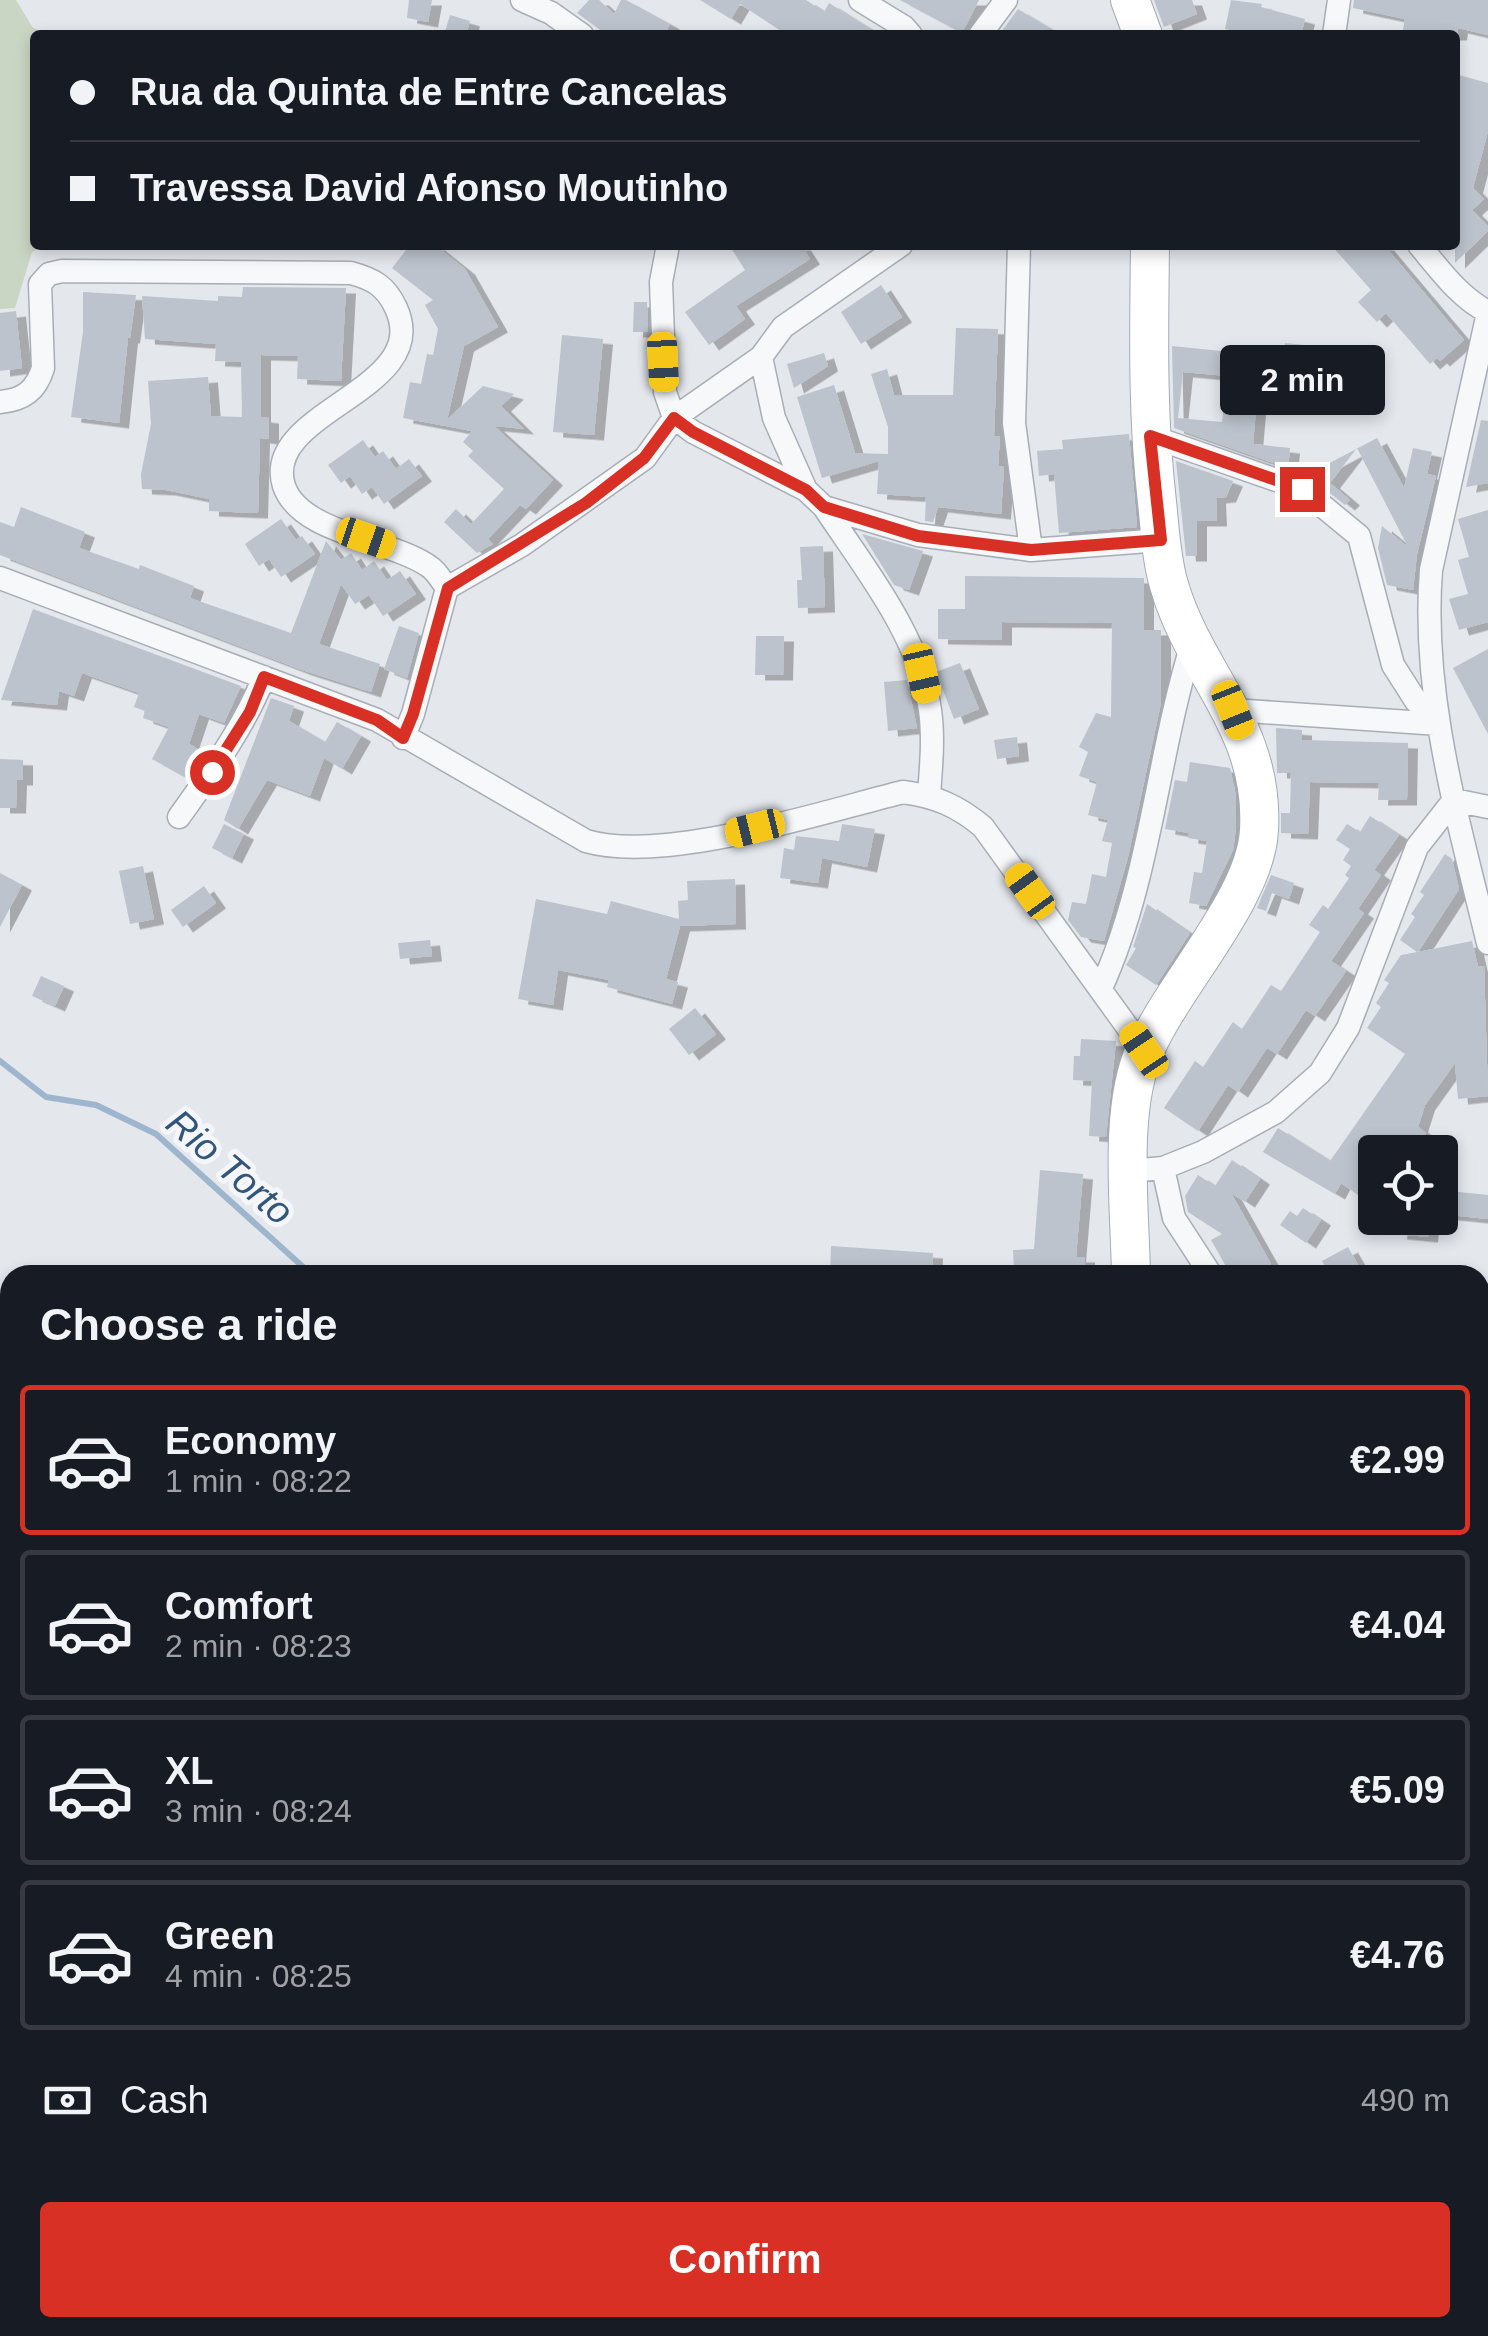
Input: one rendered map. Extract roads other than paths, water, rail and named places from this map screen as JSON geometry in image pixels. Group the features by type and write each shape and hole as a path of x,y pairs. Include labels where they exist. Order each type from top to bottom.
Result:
{"main road":[{"path":"1130,0 1140,30"},
{"path":"1133,1265 1147,1170 1129,1107 1144,1050 1251,871 1259,835 1259,785 1233,710 1193,641 1168,584 1150,436 1150,250"}],"street":[{"path":"522,0 552,13 575,30"},
{"path":"860,0 907,30"},
{"path":"984,30 1006,0"},
{"path":"1335,30 1339,0"},
{"path":"667,250 661,282 662,332 665,392 674,418 693,432 806,490 824,507 905,634 922,673 930,712 929,795"},
{"path":"403,738 448,588 522,545 600,492 644,458 674,418 761,357 783,326 894,250"},
{"path":"1019,250 1014,422 1031,550"},
{"path":"1423,250 1456,289 1488,312 1431,570 1428,604 1439,724 1488,943"},
{"path":"0,402 17,400 31,392 44,368 40,284 49,274 350,273 375,280 390,296 403,322 398,348 381,374 296,438 284,457 283,482 293,504 310,519 394,548 431,567 448,588"},
{"path":"761,357 774,418 806,490"},
{"path":"1150,436 1302,489 1359,536 1393,664 1416,701 1439,724"},
{"path":"824,507 918,536 1031,550 1161,540"},
{"path":"0,578 377,720 586,842 618,849 718,838 903,792 929,795 967,814 983,827 1144,1050"},
{"path":"1101,988 1115,956 1159,794 1180,682 1193,641"},
{"path":"179,817 228,749 250,712 264,677"},
{"path":"1233,710 1439,724"},
{"path":"1454,800 1488,808"},
{"path":"1205,1265 1147,1170 1203,1152 1276,1112 1320,1073 1348,1028 1416,847 1454,800"}],"waterway":[{"name":"Rio Torto","path":"0,1061 46,1097 96,1105 156,1134 301,1265"}]}
